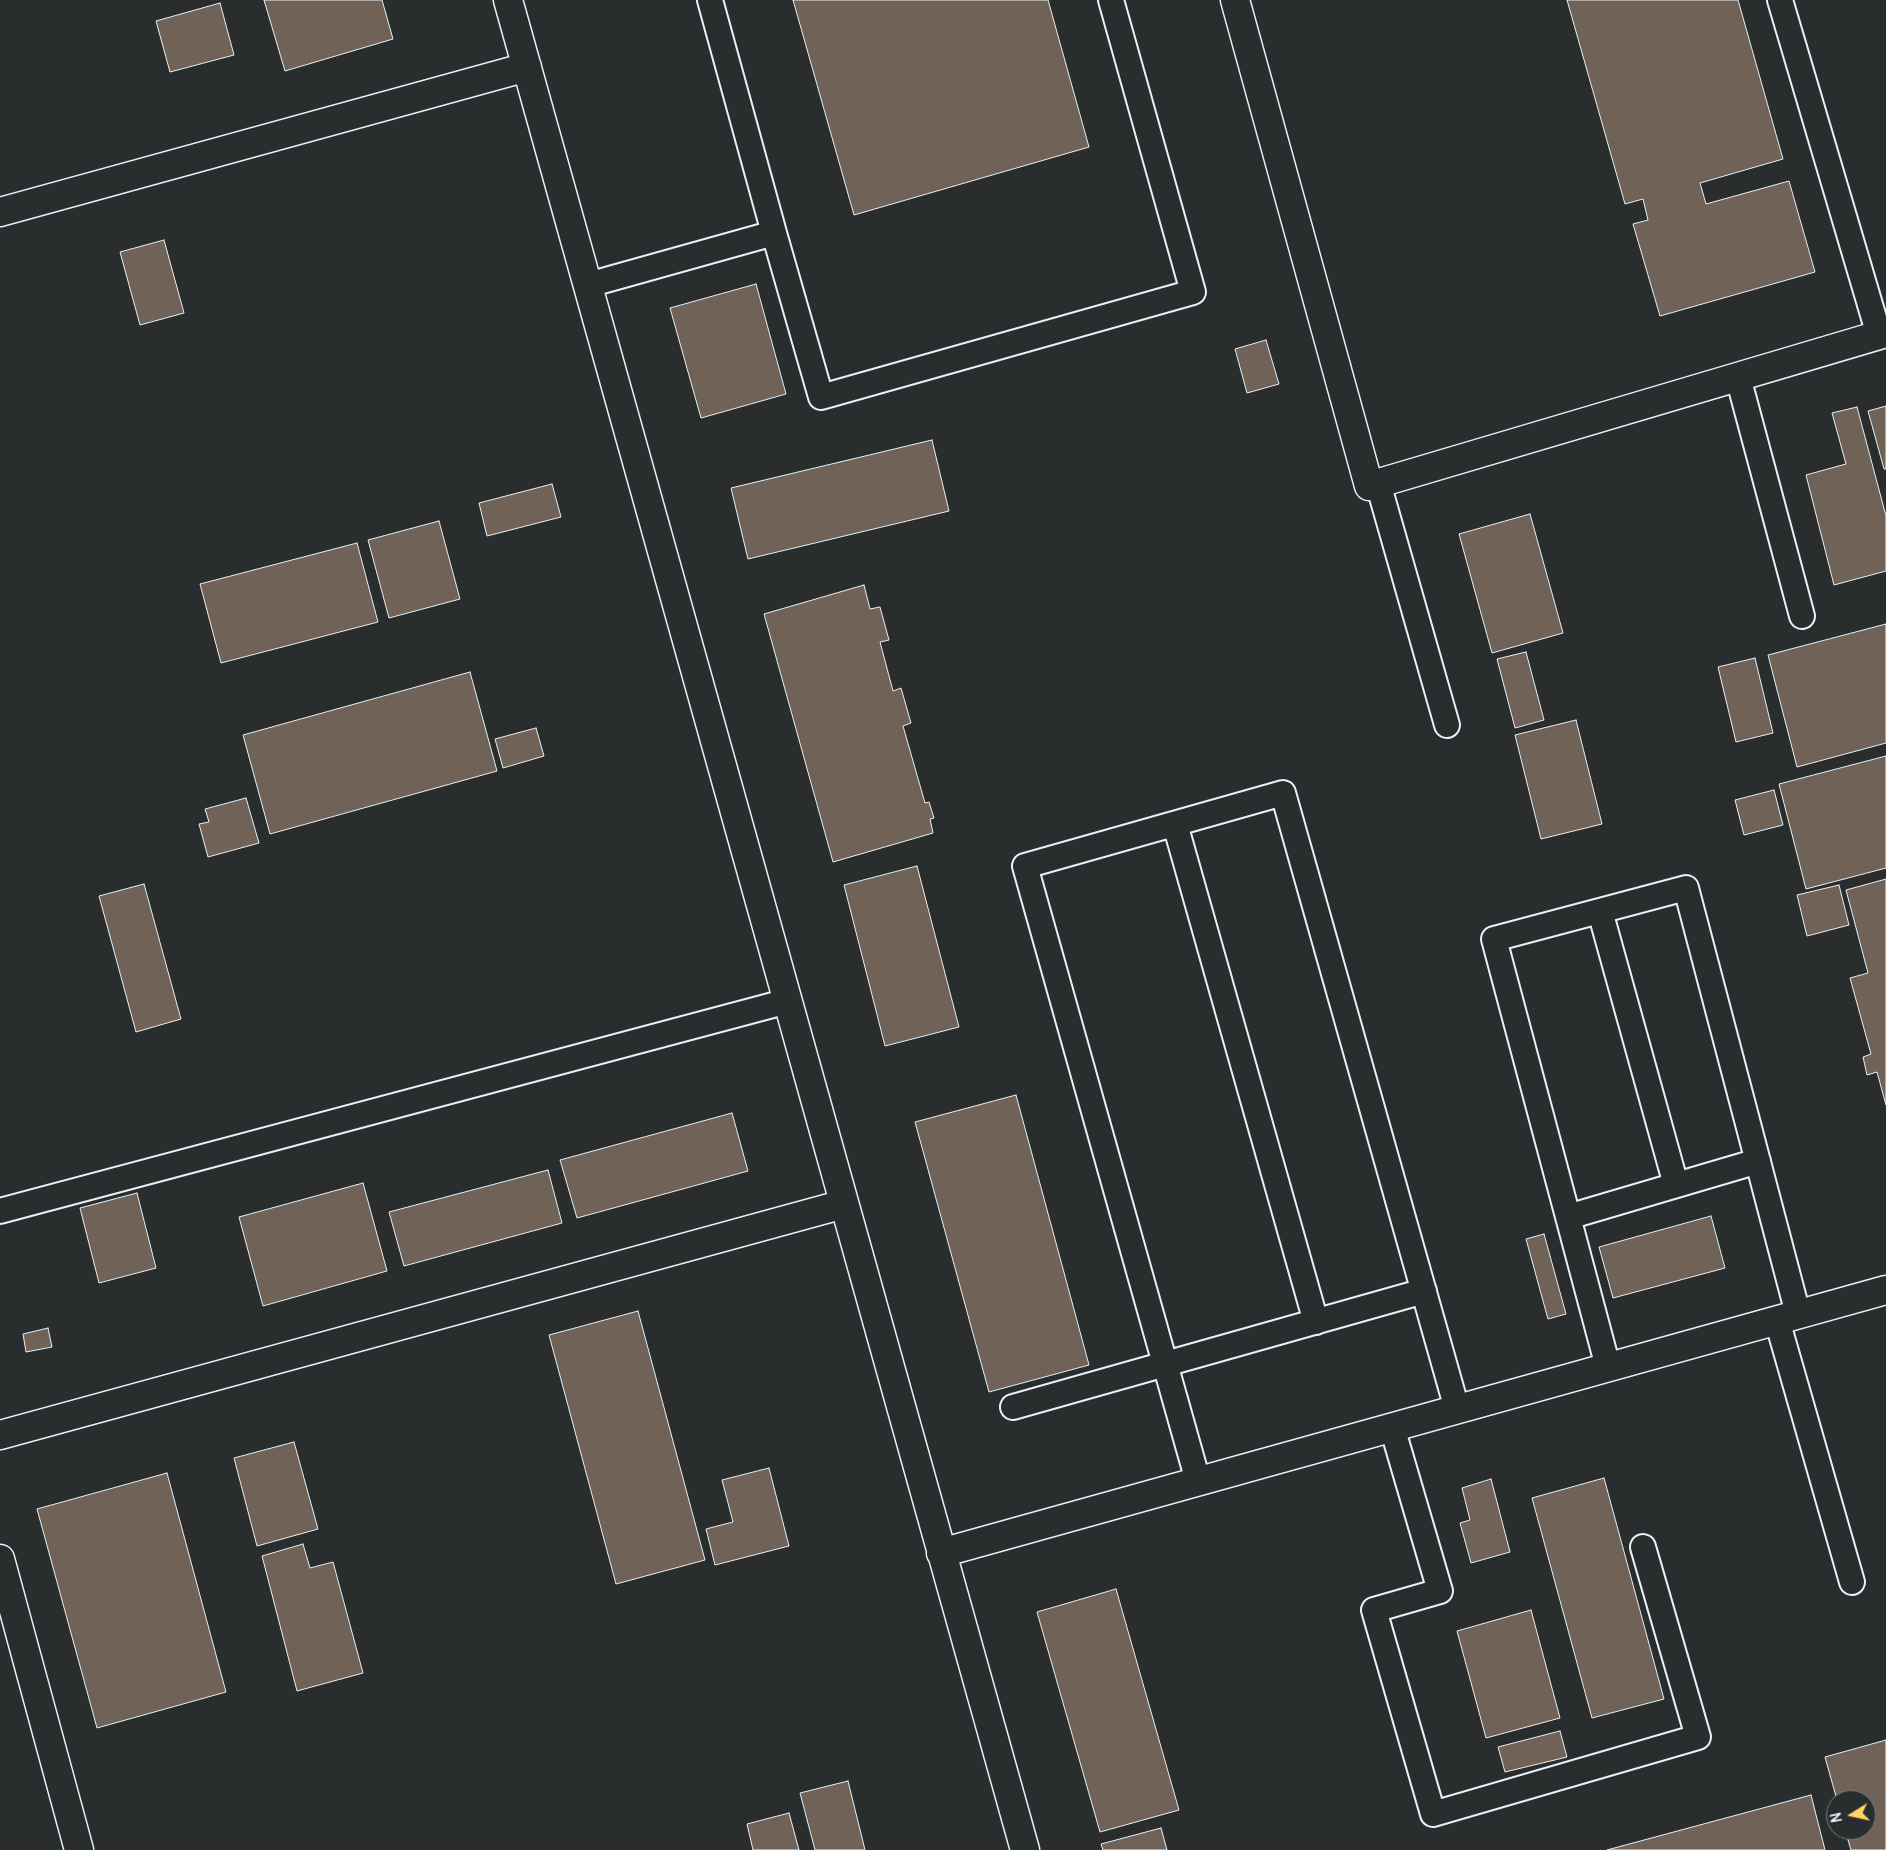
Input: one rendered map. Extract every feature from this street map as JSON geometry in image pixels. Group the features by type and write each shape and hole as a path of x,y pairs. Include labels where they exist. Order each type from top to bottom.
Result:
{"street":[{"path":"508,0 1025,1850"},
{"path":"1234,0 1369,486 1883,334"},
{"path":"0,212 527,67"},
{"path":"0,1435 844,1204"},
{"path":"941,1553 1886,1290"},
{"path":"0,1559 79,1850"}],"lane":[{"path":"710,0 820,397 1193,292 1111,0"},
{"path":"1780,0 1883,334"},
{"path":"588,285 774,233"},
{"path":"1738,377 1802,616"},
{"path":"1378,483 1447,725"},
{"path":"1198,1481 1025,866 1283,793 1457,1409"},
{"path":"1176,824 1316,1322"},
{"path":"1608,1368 1494,939 1686,888 1758,1161 1788,1317 1852,1582"},
{"path":"1600,911 1676,1186"},
{"path":"0,1211 788,1001"},
{"path":"1568,1217 1758,1161"},
{"path":"1013,1408 1424,1291"},
{"path":"1392,1427 1440,1591 1374,1610 1433,1814 1698,1737 1643,1548"}],"building":[{"path":"264,0 382,0 393,39 285,71"},
{"path":"793,0 1048,0 1089,147 854,215"},
{"path":"1567,0 1738,0 1783,159 1700,183 1706,204 1789,181 1815,272 1660,316 1633,224 1648,220 1643,199 1625,204"},
{"path":"220,3 234,55 170,72 156,21"},
{"path":"164,240 184,313 140,325 120,252"},
{"path":"756,284 786,394 701,418 670,308"},
{"path":"1266,340 1279,384 1247,393 1235,349"},
{"path":"1886,406 1886,469 1884,469 1868,411"},
{"path":"1857,407 1886,516 1886,571 1834,585 1806,475 1846,464 1832,413"},
{"path":"932,440 949,511 748,559 731,488"},
{"path":"552,484 561,517 487,536 479,503"},
{"path":"1530,514 1563,633 1492,653 1459,534"},
{"path":"439,521 460,599 389,618 368,540"},
{"path":"357,543 378,622 221,663 200,584"},
{"path":"864,585 870,609 880,607 889,640 880,642 893,691 901,688 911,723 903,726 925,803 929,802 934,818 930,819 933,833 833,862 764,614"},
{"path":"1886,624 1886,743 1797,767 1768,655"},
{"path":"1526,652 1544,720 1515,728 1497,659"},
{"path":"1755,658 1773,733 1736,742 1718,667"},
{"path":"470,672 497,771 270,834 243,735"},
{"path":"1576,720 1602,824 1541,839 1515,735"},
{"path":"536,728 544,756 503,768 495,739"},
{"path":"1886,756 1886,868 1806,889 1779,784"},
{"path":"1774,790 1783,825 1744,835 1735,800"},
{"path":"246,798 259,843 208,857 199,824 209,822 205,809"},
{"path":"917,866 959,1027 885,1046 844,885"},
{"path":"1886,879 1886,1105 1877,1072 1867,1075 1863,1057 1871,1054 1850,978 1868,973 1846,890"},
{"path":"144,884 181,1019 136,1032 99,896"},
{"path":"1839,885 1849,925 1807,936 1797,895"},
{"path":"1016,1095 1089,1365 989,1392 915,1122"},
{"path":"732,1113 748,1171 577,1218 560,1160"},
{"path":"548,1170 562,1223 404,1266 389,1212"},
{"path":"363,1183 387,1271 263,1306 239,1217"},
{"path":"137,1193 156,1268 99,1283 80,1208"},
{"path":"1711,1216 1725,1268 1613,1298 1599,1247"},
{"path":"1544,1234 1566,1314 1548,1319 1526,1239"},
{"path":"638,1311 705,1560 616,1584 549,1335"},
{"path":"48,1328 52,1347 26,1352 23,1334"},
{"path":"294,1442 318,1529 257,1546 234,1458"},
{"path":"769,1468 789,1546 715,1565 706,1529 733,1522 722,1480"},
{"path":"167,1473 226,1692 97,1728 37,1509"},
{"path":"1604,1478 1664,1699 1592,1718 1532,1498"},
{"path":"1491,1479 1510,1552 1471,1563 1460,1523 1470,1520 1462,1488"},
{"path":"303,1544 310,1568 333,1562 363,1673 297,1691 262,1556"},
{"path":"1116,1589 1179,1810 1100,1832 1037,1612"},
{"path":"1531,1610 1560,1718 1486,1738 1457,1631"},
{"path":"1560,1731 1567,1757 1505,1772 1498,1747"},
{"path":"1886,1740 1886,1850 1851,1850 1848,1840 1876,1840 1876,1790 1834,1790 1825,1757"},
{"path":"848,1781 865,1850 815,1850 800,1793"},
{"path":"1811,1795 1825,1850 1607,1850"},
{"path":"789,1813 799,1850 753,1850 747,1824"},
{"path":"1161,1828 1167,1850 1103,1850 1101,1844"}]}
